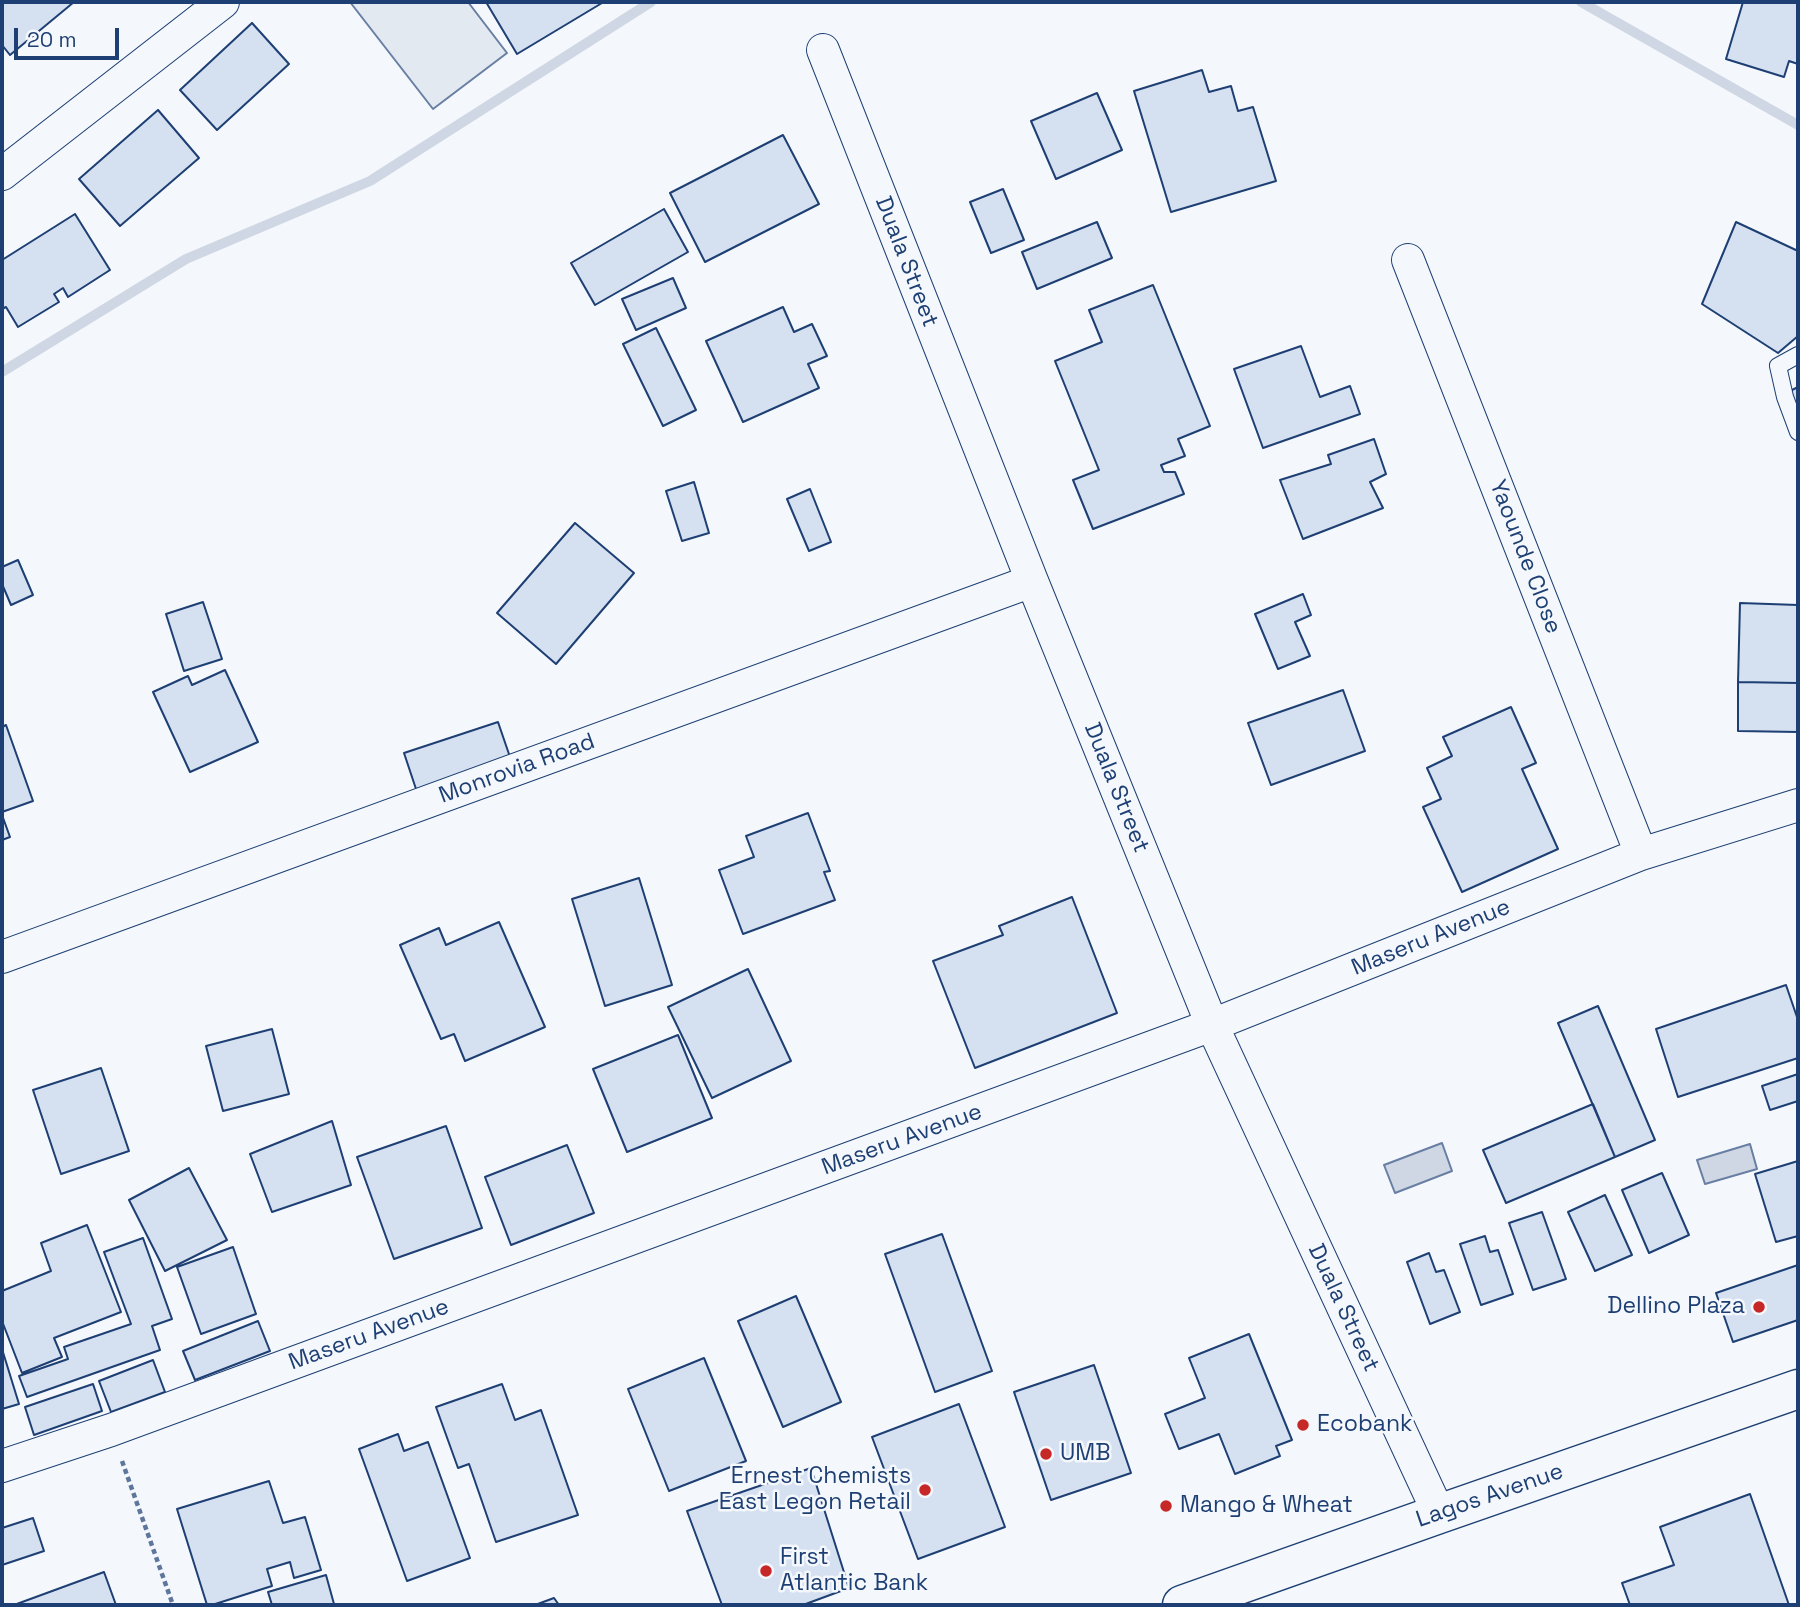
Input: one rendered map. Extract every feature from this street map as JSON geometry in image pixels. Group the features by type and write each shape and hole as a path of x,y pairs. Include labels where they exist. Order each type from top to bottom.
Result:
{"street":[{"path":"2,174 223,2"},
{"name":"Duala Street","path":"823,50 1032,581 1212,1026 1439,1514"},
{"name":"Yaounde Close","path":"1408,260 1641,854"},
{"name":"Monrovia Road","path":"2,957 1032,581"},
{"name":"Maseru Avenue","path":"2,1466 111,1430 1212,1026 1641,854 1798,805"},
{"name":"Lagos Avenue","path":"1182,1605 1798,1389"}],"lane":[{"path":"1798,355 1778,366 1785,397 1798,432"}],"path":[{"path":"111,1430 173,1605"}],"shaded area":[{"path":"350,2 468,2 507,53 433,109"},
{"path":"1442,1143 1452,1171 1395,1193 1384,1165"},
{"path":"1750,1144 1757,1169 1705,1184 1697,1160"}],"building":[{"path":"2,2 74,2 10,55 2,45"},
{"path":"486,2 602,2 602,3 517,54"},
{"path":"1743,2 1798,2 1798,64 1789,61 1784,77 1726,59"},
{"path":"252,23 289,64 217,130 180,90"},
{"path":"1202,70 1209,92 1231,86 1238,111 1253,107 1276,181 1171,212 1134,91"},
{"path":"1097,93 1122,150 1056,179 1031,121"},
{"path":"158,110 199,158 120,226 79,179"},
{"path":"783,135 819,204 705,262 670,193"},
{"path":"1003,189 1024,240 991,253 970,202"},
{"path":"664,209 688,252 595,305 571,263"},
{"path":"75,214 110,270 68,297 63,288 54,294 59,302 18,327 6,307 2,309 2,260"},
{"path":"1097,222 1112,258 1037,289 1022,252"},
{"path":"1736,222 1798,251 1798,336 1778,353 1702,304"},
{"path":"673,278 686,308 636,330 622,299"},
{"path":"1153,285 1210,426 1178,439 1185,456 1161,465 1164,472 1175,472 1184,494 1093,529 1073,480 1099,470 1055,361 1102,342 1089,310"},
{"path":"783,307 794,332 812,324 827,356 808,364 819,388 743,422 706,341"},
{"path":"656,328 696,410 663,426 623,344"},
{"path":"1301,346 1320,397 1350,386 1360,414 1263,448 1234,369"},
{"path":"1798,387 1798,411 1790,391"},
{"path":"1374,439 1386,474 1370,482 1383,508 1303,539 1280,480 1331,464 1328,455"},
{"path":"694,482 709,533 682,541 666,491"},
{"path":"810,489 831,542 809,551 787,499"},
{"path":"575,523 634,573 556,664 497,613"},
{"path":"18,560 33,595 11,605 2,584 2,567"},
{"path":"1303,594 1311,615 1295,622 1310,656 1278,669 1255,614"},
{"path":"203,602 222,659 184,671 166,614"},
{"path":"1740,603 1798,605 1798,683 1738,682"},
{"path":"225,670 258,742 190,772 153,692 188,676 192,685"},
{"path":"1738,682 1798,683 1798,732 1738,731"},
{"path":"1343,690 1365,751 1271,785 1248,723"},
{"path":"1511,707 1536,763 1522,769 1558,849 1462,892 1423,807 1441,799 1427,768 1452,756 1443,737"},
{"path":"498,722 511,760 417,792 404,753"},
{"path":"6,725 33,801 2,812 2,727"},
{"path":"808,813 830,871 824,872 835,900 743,934 719,870 754,857 746,836"},
{"path":"2,815 10,837 2,840"},
{"path":"639,878 672,985 605,1006 572,899"},
{"path":"1072,897 1117,1013 975,1068 933,961 1003,935 999,926"},
{"path":"499,922 545,1027 465,1061 454,1034 441,1039 400,945 439,928 446,945"},
{"path":"748,969 791,1061 712,1098 668,1007"},
{"path":"1786,985 1798,1020 1798,1058 1678,1097 1656,1029"},
{"path":"1598,1006 1655,1140 1615,1157 1558,1023"},
{"path":"272,1029 289,1094 223,1111 206,1046"},
{"path":"678,1035 712,1118 627,1152 593,1069"},
{"path":"101,1068 129,1151 61,1174 33,1090"},
{"path":"1798,1074 1798,1101 1770,1110 1762,1086"},
{"path":"1593,1104 1615,1157 1506,1203 1483,1150"},
{"path":"332,1121 351,1185 272,1212 250,1154"},
{"path":"446,1126 482,1228 394,1259 357,1157"},
{"path":"567,1145 594,1213 511,1245 485,1177"},
{"path":"1798,1161 1798,1236 1776,1242 1755,1174"},
{"path":"189,1168 227,1240 165,1271 129,1200"},
{"path":"1662,1173 1689,1235 1649,1253 1622,1190"},
{"path":"1605,1195 1632,1255 1595,1271 1568,1212"},
{"path":"1542,1212 1566,1279 1533,1290 1509,1223"},
{"path":"87,1225 121,1312 54,1338 62,1357 22,1373 2,1321 2,1291 51,1271 41,1243"},
{"path":"942,1234 992,1371 935,1392 885,1254"},
{"path":"1485,1236 1490,1252 1498,1250 1513,1294 1481,1305 1460,1244"},
{"path":"143,1238 172,1319 152,1326 160,1350 27,1397 19,1376 68,1359 64,1347 131,1324 104,1252"},
{"path":"233,1247 256,1314 201,1334 177,1267"},
{"path":"1429,1253 1436,1272 1444,1270 1460,1312 1430,1324 1407,1262"},
{"name":"Dellino Plaza","path":"1798,1265 1798,1320 1733,1342 1716,1293"},
{"path":"796,1296 841,1402 783,1427 738,1321"},
{"path":"258,1321 270,1351 195,1380 183,1351"},
{"path":"1249,1334 1292,1440 1276,1446 1280,1456 1235,1474 1219,1434 1179,1449 1165,1414 1205,1398 1189,1358"},
{"path":"2,1349 19,1404 2,1409"},
{"path":"704,1358 746,1461 669,1491 628,1389"},
{"path":"153,1360 165,1392 111,1412 99,1381"},
{"path":"1094,1365 1131,1473 1051,1500 1014,1392"},
{"path":"93,1384 102,1411 34,1435 25,1407"},
{"path":"502,1384 515,1420 541,1410 578,1515 496,1542 469,1464 458,1468 436,1407"},
{"path":"959,1404 1005,1527 918,1559 872,1437"},
{"path":"398,1434 404,1451 428,1442 470,1558 407,1581 359,1449"},
{"path":"811,1468 849,1588 803,1605 722,1605 687,1511"},
{"path":"269,1481 283,1523 305,1517 321,1570 294,1578 290,1562 267,1569 272,1586 207,1605 177,1509"},
{"path":"1750,1494 1789,1605 1630,1605 1622,1583 1674,1565 1660,1527"},
{"path":"33,1518 44,1551 2,1565 2,1528"},
{"path":"104,1572 116,1605 14,1605"},
{"path":"326,1575 334,1604 272,1605 268,1592"},
{"path":"554,1598 559,1605 535,1605"}],"waterway":[{"path":"2,372 186,259 370,181 651,2"},
{"path":"1581,2 1798,125"}],"place":[{"name":"Dellino Plaza","path":"1759,1307"},
{"name":"Ecobank","path":"1303,1425"},
{"name":"UMB","path":"1046,1454"},
{"name":"Ernest Chemists East Legon Retail","path":"925,1490"},
{"name":"Mango & Wheat","path":"1166,1506"},
{"name":"First Atlantic Bank","path":"766,1571"}]}
